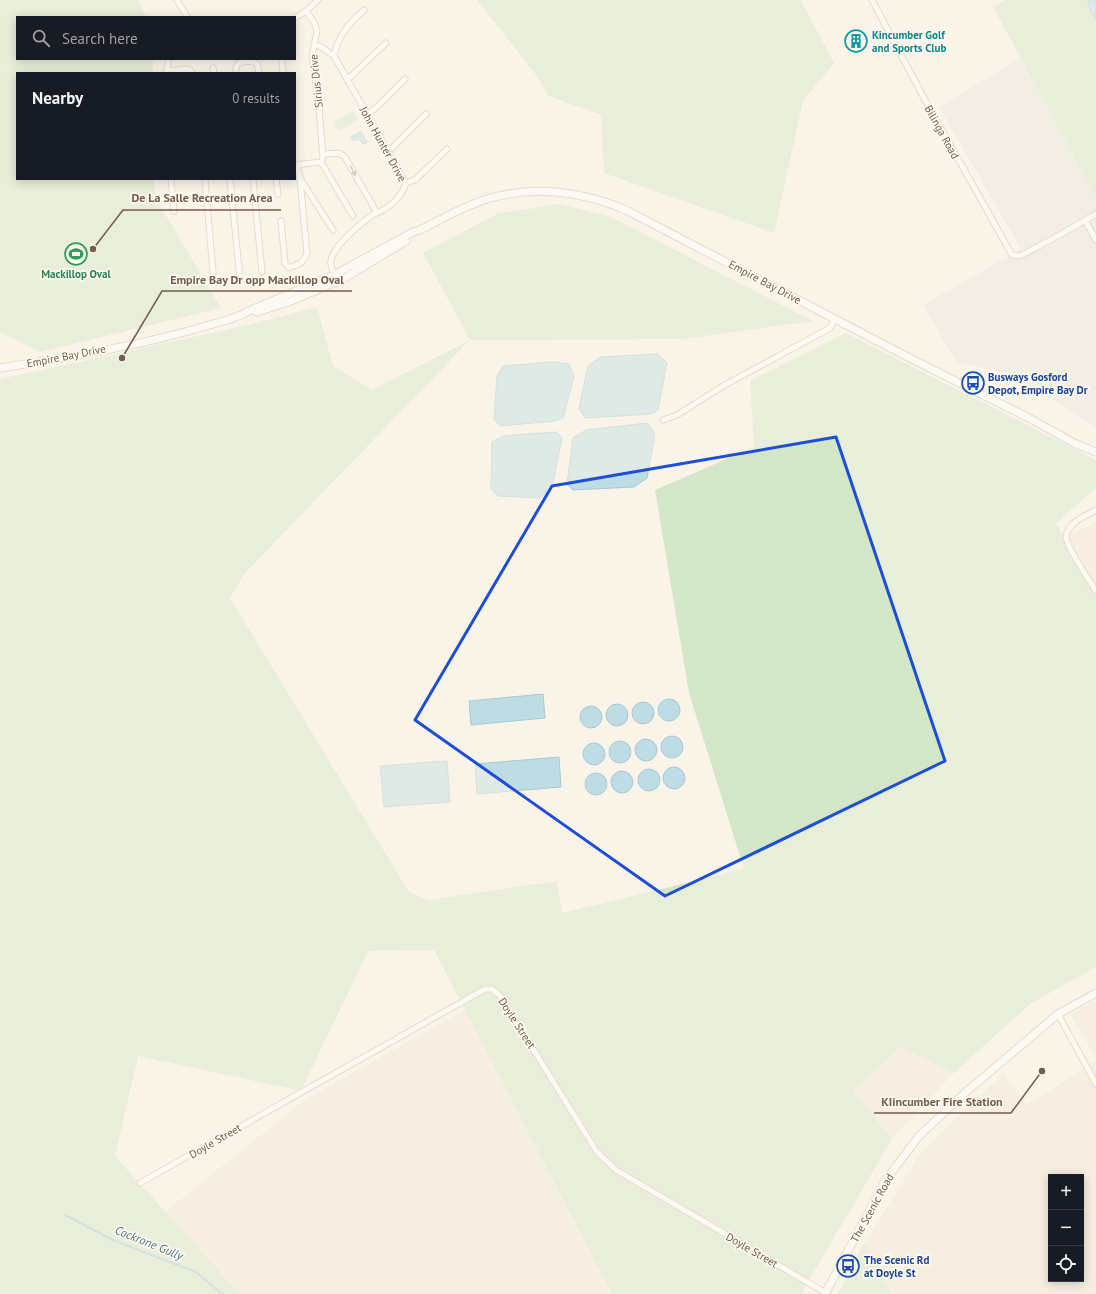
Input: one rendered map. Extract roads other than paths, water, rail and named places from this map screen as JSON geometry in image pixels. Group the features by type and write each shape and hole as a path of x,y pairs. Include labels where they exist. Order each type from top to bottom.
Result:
{"main road":[{"name":"Empire Bay Drive","path":"247,313 334,275 413,232 478,202 499,196 539,191 580,195 604,201 628,211 1076,444 1096,452"},
{"name":"Empire Bay Drive","path":"0,368 172,336 247,313 254,313 313,292 343,279 416,235 420,230"},
{"path":"313,292 318,287 331,280 334,275 344,275 362,268"},
{"name":"The Scenic Road","path":"826,1293 884,1181 919,1136 966,1092 1058,1014 1096,993"}],"street":[{"path":"177,0 186,16"},
{"path":"296,17 306,11 318,0"},
{"name":"Bilinga Road","path":"872,0 924,98 1012,255 1020,256 1085,220"},
{"path":"334,56 338,42 344,30 364,10"},
{"name":"Sirius Drive","path":"306,11 316,27 317,36 312,56 323,154"},
{"path":"347,80 386,43"},
{"name":"John Hunter Drive","path":"314,44 323,48 334,56 406,183 404,190 398,198 384,210 377,213 339,245 331,260 334,275"},
{"path":"169,60 167,72 187,68 191,72"},
{"path":"236,72 236,66 238,63 253,60 257,64 259,72"},
{"path":"282,62 283,72"},
{"path":"367,114 374,110 405,79"},
{"path":"387,150 392,148 426,114"},
{"path":"406,183 415,180 447,149"},
{"path":"321,162 323,160 323,154 339,153 345,157 377,213"},
{"path":"281,221 285,263 289,268 301,263 307,254 300,179 296,165 321,162"},
{"path":"321,162 353,216"},
{"path":"300,179 333,230"},
{"path":"171,180 174,211"},
{"path":"205,180 213,276 216,282"},
{"path":"230,180 240,279"},
{"path":"253,180 262,272"},
{"path":"276,180 278,194"},
{"path":"1096,214 1085,220 1096,240"},
{"path":"663,420 678,415 728,383 830,328 835,319"},
{"path":"1096,510 1073,524 1066,535 1068,543 1096,590"},
{"name":"Doyle Street","path":"140,1183 484,989 492,988 500,996 597,1152 616,1170 826,1293"},
{"path":"1058,1014 1096,1084"}],"water":[{"path":"1088,0 1096,0 1096,19 1090,10"},
{"path":"361,132 367,142 363,144 358,139 354,141 351,137"},
{"path":"658,354 667,363 658,410 651,414 585,418 579,408 588,366 600,357"},
{"path":"553,362 569,364 574,376 563,418 555,421 500,426 494,419 497,376 503,366"},
{"path":"647,423 655,434 647,478 634,487 573,490 567,484 573,438 586,430"},
{"path":"556,432 562,438 552,488 540,498 497,496 491,489 492,442 503,436"},
{"path":"543,694 545,718 471,725 469,701"},
{"path":"669,699 677,702 680,710 677,718 669,721 661,718 658,710 661,702"},
{"path":"643,702 651,705 654,713 651,721 643,724 635,721 632,713 635,705"},
{"path":"617,704 625,707 628,715 625,723 617,726 609,723 606,715 609,707"},
{"path":"591,706 599,709 602,717 599,725 591,728 583,725 580,717 583,709"},
{"path":"672,736 680,739 683,747 680,755 672,758 664,755 661,747 664,739"},
{"path":"646,739 654,742 657,750 654,758 646,761 638,758 635,750 638,742"},
{"path":"620,741 628,744 631,752 628,760 620,763 612,760 609,752 612,744"},
{"path":"594,743 602,746 605,754 602,762 594,765 586,762 583,754 586,746"},
{"path":"559,757 561,787 477,794 475,764"},
{"path":"447,761 450,802 384,807 380,766"},
{"path":"674,767 682,770 685,778 682,786 674,789 666,786 663,778 666,770"},
{"path":"649,769 657,772 660,780 657,788 649,791 641,788 638,780 641,772"},
{"path":"622,771 630,774 633,782 630,790 622,793 614,790 611,782 614,774"},
{"path":"596,773 604,776 607,784 604,792 596,795 588,792 585,784 588,776"}],"waterway":[{"name":"Cockrone Gully","path":"65,1215 115,1241 196,1272 222,1294"}],"place":[{"name":"Kincumber Golf and Sports Club","path":"856,41"},
{"name":"De La Salle Recreation Area","path":"93,249"},
{"name":"Mackillop Oval","path":"76,254"},
{"name":"Empire Bay Dr opp Mackillop Oval","path":"122,358"},
{"name":"Busways Gosford Depot, Empire Bay Dr","path":"973,383"},
{"name":"KIincumber Fire Station","path":"1042,1071"},
{"name":"The Scenic Rd at Doyle St","path":"848,1266"}]}
